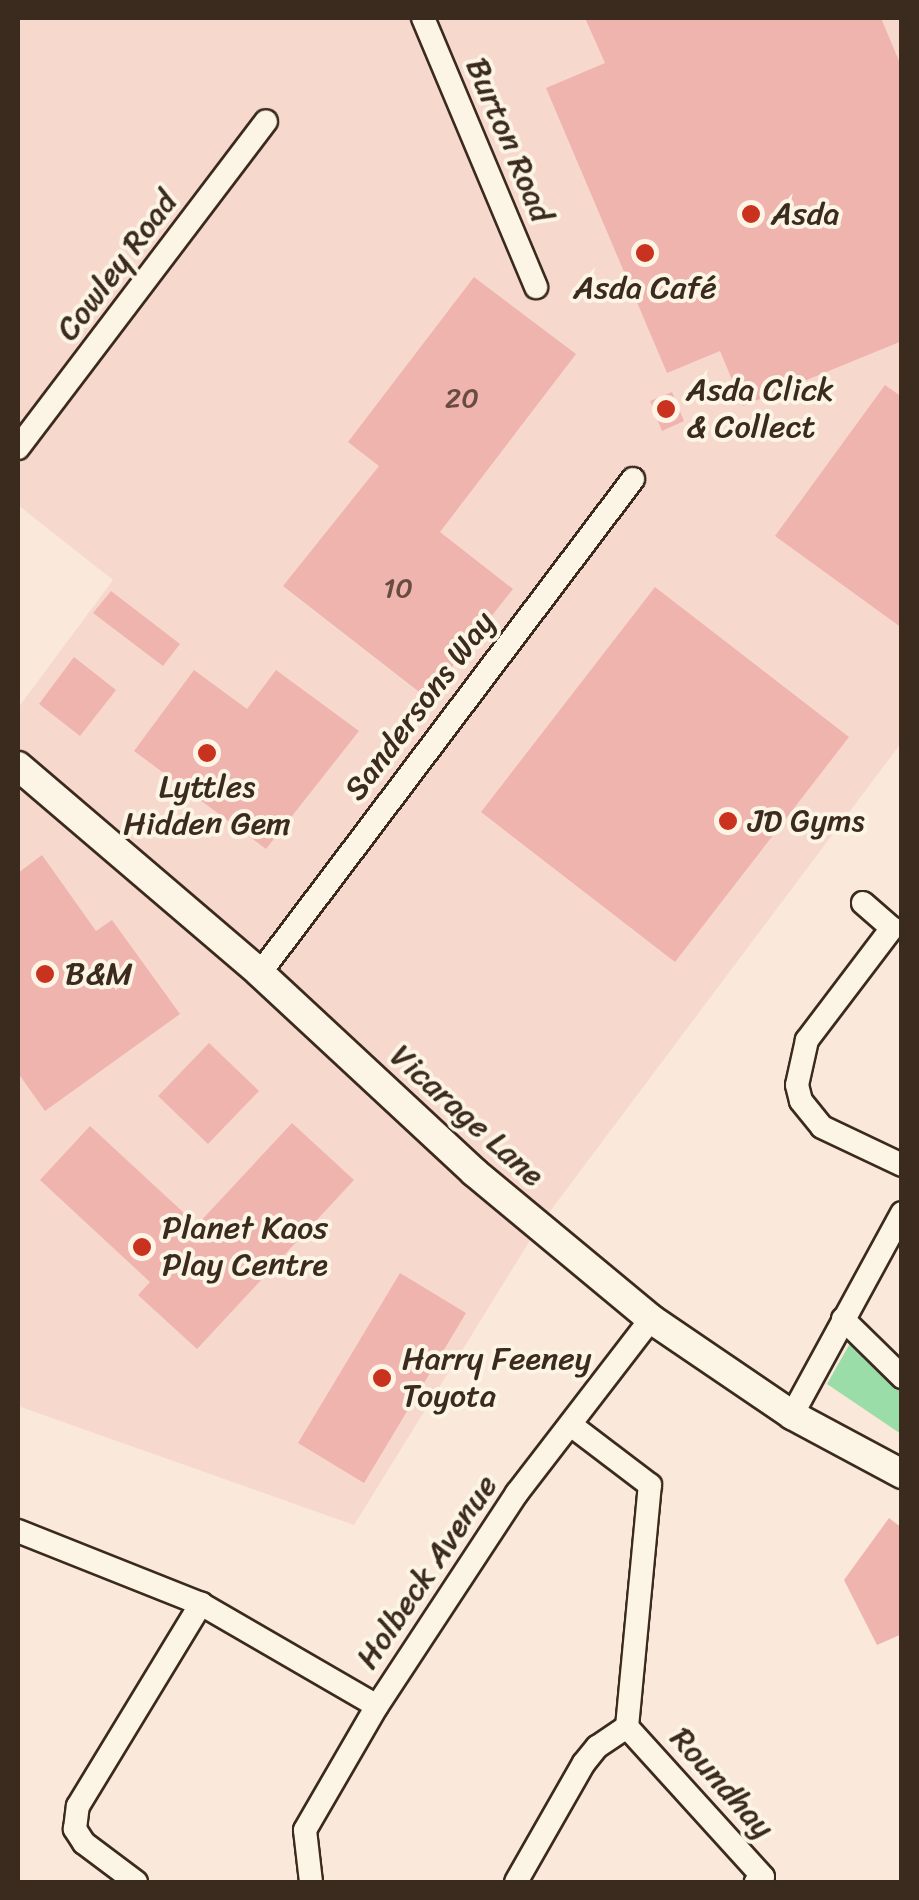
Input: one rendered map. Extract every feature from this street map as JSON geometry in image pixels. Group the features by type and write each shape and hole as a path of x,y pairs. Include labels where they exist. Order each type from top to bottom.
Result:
{"street":[{"name":"Burton Road","path":"423,18 536,287"},
{"name":"Cowley Road","path":"18,448 266,121"},
{"name":"Sandersons Way","path":"260,973 633,479"},
{"name":"Vicarage Lane","path":"18,766 260,973 474,1172 651,1319 792,1415 902,1474"},
{"path":"863,903 892,928 807,1040 798,1084 800,1101 822,1127 902,1165"},
{"path":"792,1415 902,1213"},
{"name":"Holbeck Avenue","path":"310,1882 306,1830 377,1706 516,1493 651,1319"},
{"path":"843,1319 902,1377"},
{"path":"516,1882 584,1763 597,1747 626,1727 650,1485 571,1425"},
{"path":"18,1531 201,1604 377,1706"},
{"path":"136,1882 84,1843 76,1829 78,1806 201,1604"},
{"name":"Roundhay","path":"626,1727 762,1876 756,1882"}],"shaded area":[{"path":"18,18 901,18 901,743 539,1226 354,1525 18,1406 18,708 113,580 18,505"}],"green space":[{"path":"857,1331 901,1377 901,1434 827,1384"}],"building":[{"name":"Asda","path":"585,18 881,18 902,68 902,341 743,406 720,351 667,373 546,88 605,63"},
{"path":"474,277 576,354 440,532 513,589 427,698 283,586 379,466 348,442"},
{"path":"885,385 902,397 902,628 775,536"},
{"name":"Asda Click & Collect","path":"672,392 684,421 662,431 650,401"},
{"path":"655,587 849,737 675,962 481,812"},
{"path":"111,591 180,644 163,666 93,613"},
{"path":"74,657 116,690 80,736 39,704"},
{"path":"194,670 247,709 276,670 359,731 266,849 134,751"},
{"path":"42,855 96,931 112,920 180,1014 45,1111 18,1073 18,873"},
{"path":"209,1043 259,1091 208,1144 158,1096"},
{"path":"292,1123 354,1180 197,1349 138,1295 150,1282 40,1180 90,1126 197,1225"},
{"name":"Harry Feeney Toyota","path":"400,1273 466,1313 364,1483 298,1443"},
{"path":"889,1518 902,1528 902,1634 877,1645 844,1580"}],"place":[{"name":"Asda","path":"751,214"},
{"name":"Asda Café","path":"645,253"},
{"name":"Asda Click & Collect","path":"666,409"},
{"name":"Lyttles Hidden Gem","path":"207,753"},
{"name":"JD Gyms","path":"728,821"},
{"name":"B&M","path":"45,974"},
{"name":"Planet Kaos Play Centre","path":"142,1247"},
{"name":"Harry Feeney Toyota","path":"382,1378"}]}
